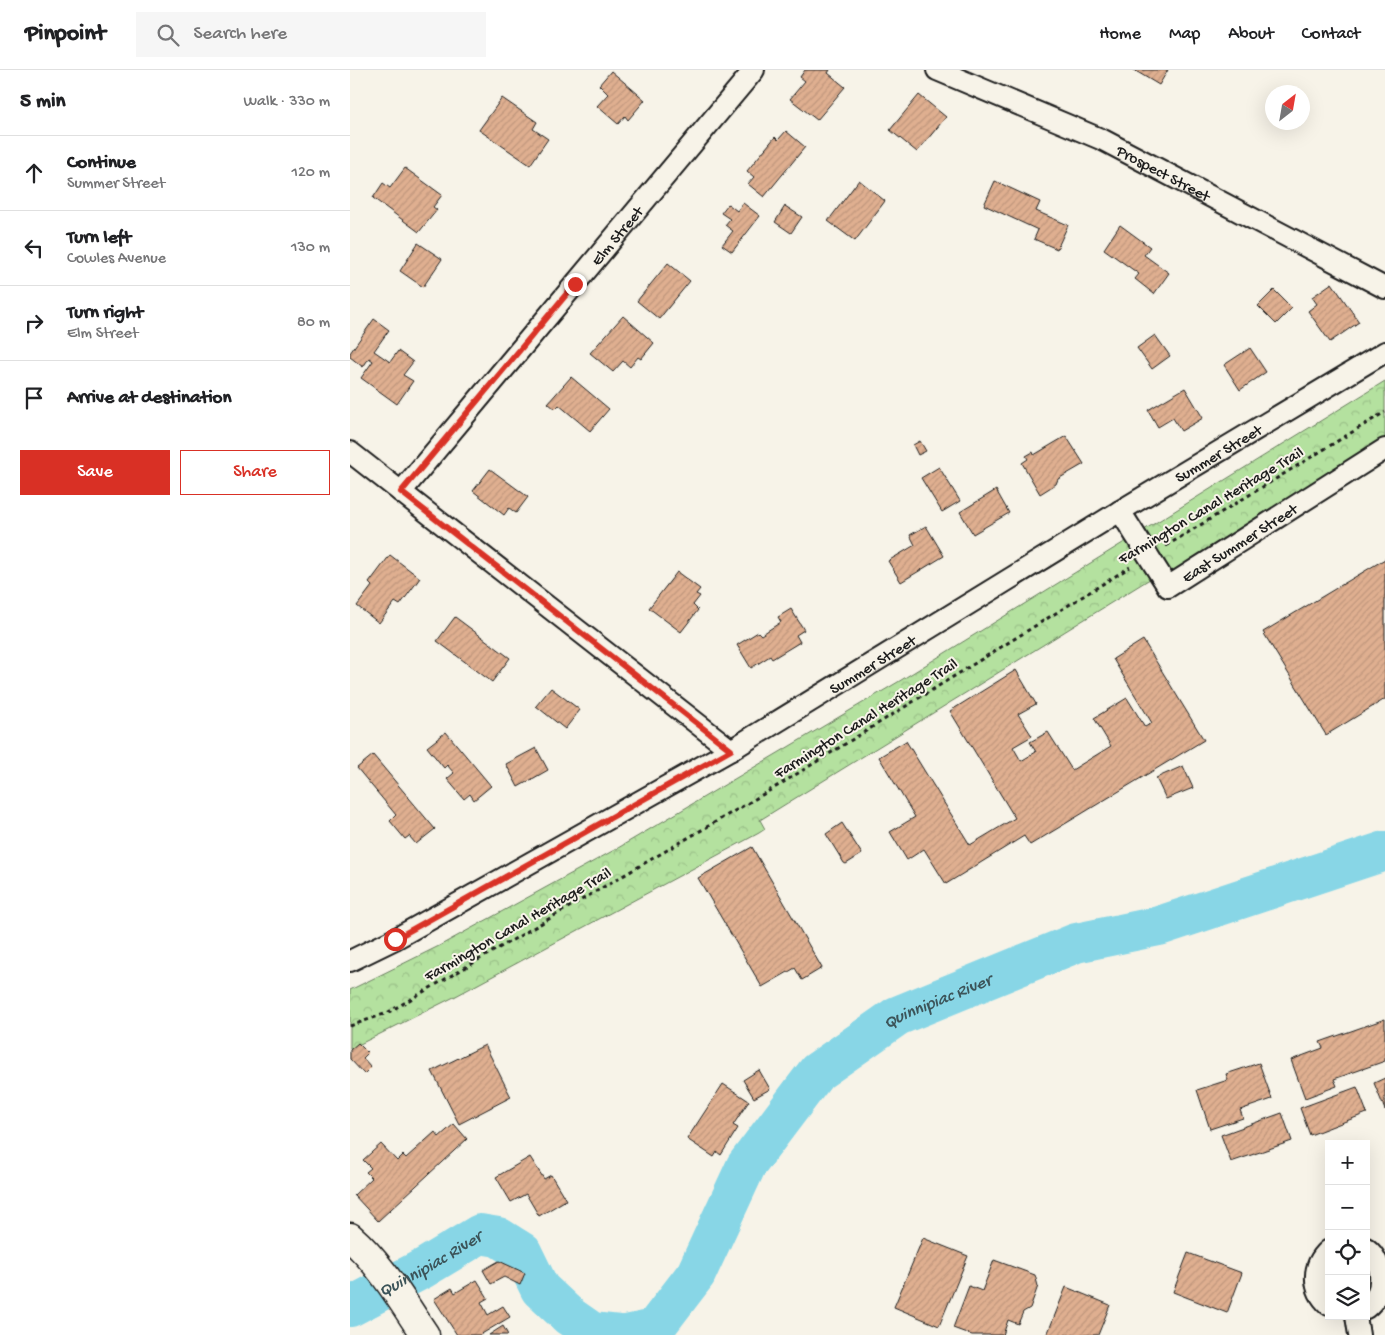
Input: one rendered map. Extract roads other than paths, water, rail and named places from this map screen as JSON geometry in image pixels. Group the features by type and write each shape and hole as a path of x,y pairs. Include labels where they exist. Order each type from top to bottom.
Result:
{"main road":[{"path":"350,1237 361,1246 377,1265 424,1335"}],"street":[{"name":"Elm Street","path":"401,492 754,70"},
{"name":"Prospect Street","path":"937,70 1103,140 1385,288"},
{"name":"Summer Street","path":"350,961 395,939 731,750 1120,511 1385,352"},
{"name":"East Summer Street","path":"1120,511 1168,586 1385,449"},
{"path":"350,452 731,750"},
{"path":"1370,1252 1380,1261 1384,1280 1378,1298 1370,1305"},
{"path":"1325,1255 1320,1261 1315,1276 1319,1294 1325,1301"},
{"path":"1357,1320 1359,1335"}],"waterway":[{"name":"Quinnipiac River","path":"626,1335 654,1329 696,1274 746,1166 817,1072 897,1016 1076,943 1159,926 1385,851"},
{"name":"Quinnipiac River","path":"350,1307 424,1268 480,1234 498,1237 522,1252 540,1289 569,1316 592,1332 619,1335"}]}
